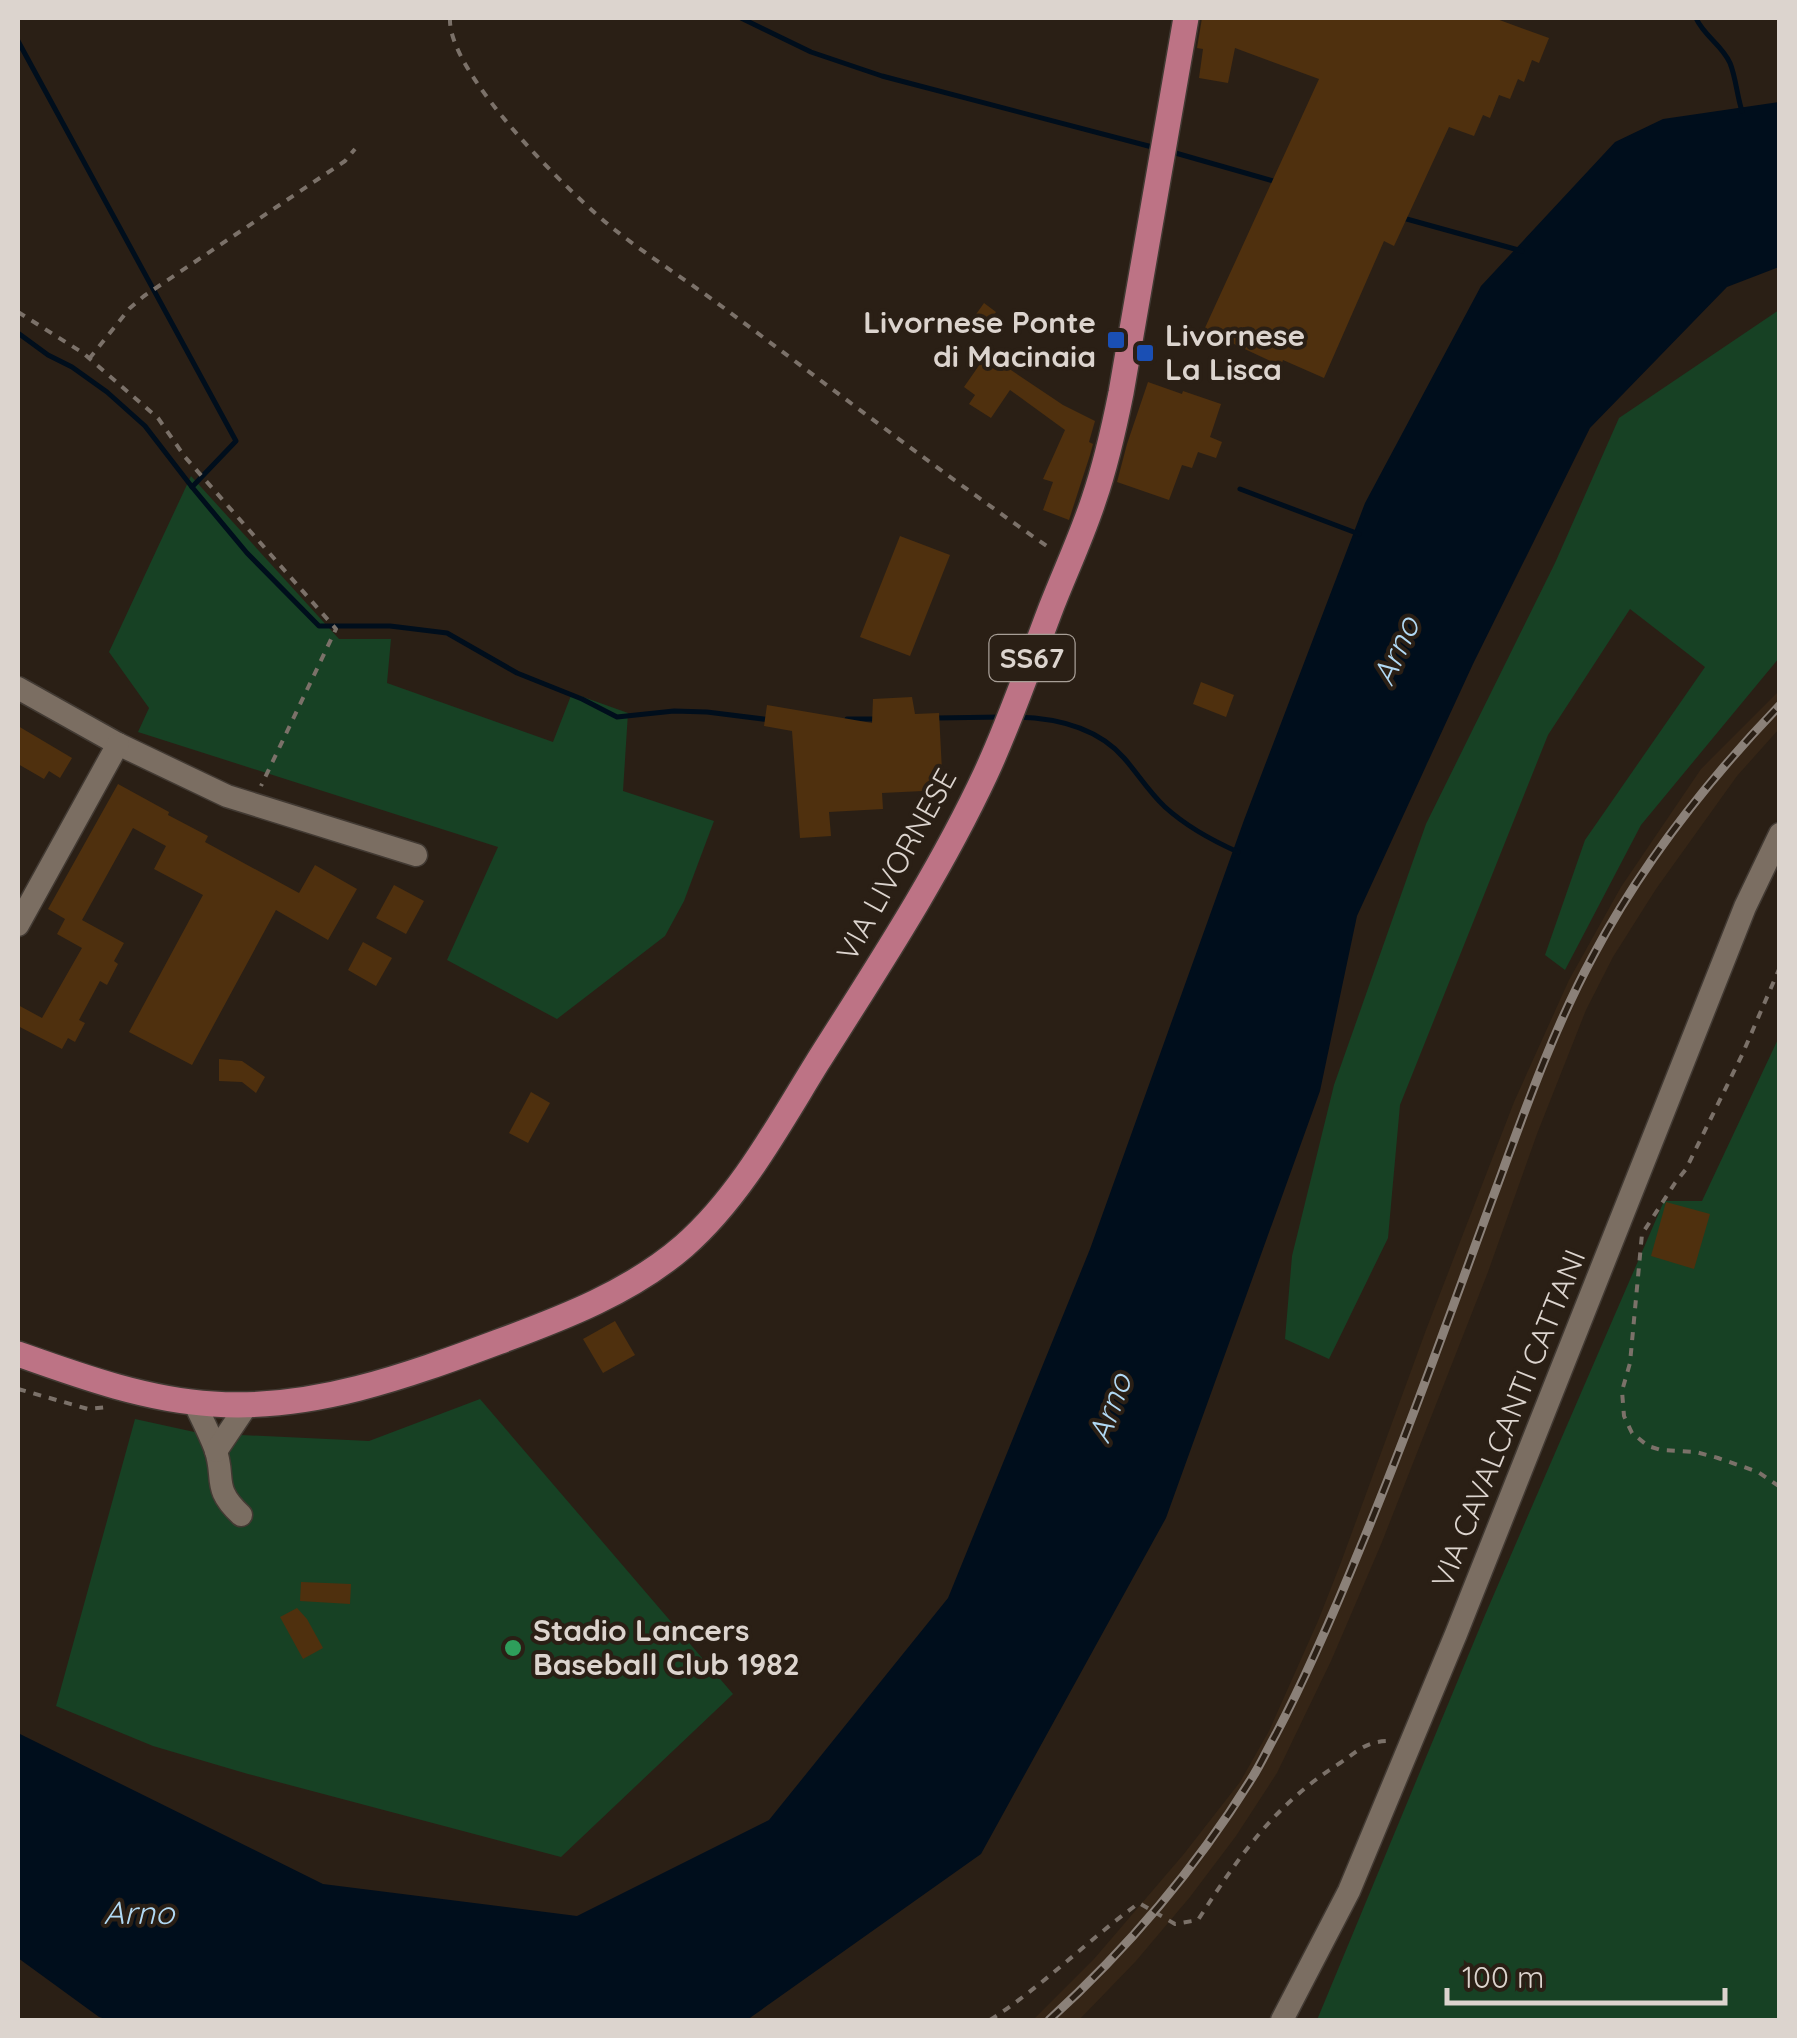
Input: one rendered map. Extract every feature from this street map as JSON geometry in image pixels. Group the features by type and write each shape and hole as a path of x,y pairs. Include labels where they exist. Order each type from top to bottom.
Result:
{"main road":[{"name":"VIA LIVORNESE","path":"18,1354 68,1372 194,1402 248,1406 316,1398 437,1364 541,1326 633,1284 704,1228 744,1177 898,936 988,770 1094,502 1109,450 1186,18"}],"street":[{"path":"18,688 118,744 227,796 416,855"},
{"path":"18,924 118,744"},
{"name":"VIA CAVALCANTI CATTANI","path":"1282,2020 1349,1891 1412,1741 1745,907 1780,834"},
{"path":"194,1402 216,1452 221,1490 241,1515"},
{"path":"216,1452 248,1406"}],"path":[{"path":"450,18 449,27 468,73 539,160 614,229 1069,562"},
{"path":"89,359 144,296 344,161 354,149"},
{"path":"18,312 89,359 158,418 185,457 336,630 252,804"},
{"path":"1780,968 1686,1170 1642,1234 1630,1362 1622,1391 1624,1416 1632,1433 1648,1446 1718,1458 1758,1472 1780,1488"},
{"path":"18,1389 88,1410 119,1404 138,1390"},
{"path":"990,2020 1022,1999 1139,1903 1176,1924 1198,1920 1260,1831 1308,1783 1374,1741 1412,1741"}],"shaded area":[{"path":"1779,691 1779,729 1737,776 1656,889 1613,957 1586,1010 1382,1542 1277,1773 1190,1897 1079,2020 1033,2020 1094,1959 1183,1855 1240,1782 1269,1731 1340,1565 1514,1102 1569,980 1621,887 1701,769"}],"green space":[{"path":"1779,310 1779,658 1641,825 1565,970 1545,955 1585,840 1705,667 1630,609 1548,735 1400,1105 1388,1238 1329,1359 1285,1339 1292,1256 1334,1085 1426,824 1555,563 1619,418"},
{"path":"191,476 339,639 391,639 387,683 553,742 572,693 628,713 623,791 714,821 684,901 665,936 557,1019 447,960 498,847 138,732 149,708 109,652"},
{"path":"1779,1037 1779,2020 1317,2020 1485,1615 1664,1201 1702,1201"},
{"path":"480,1399 733,1694 561,1857 153,1746 56,1706 135,1419 199,1433 369,1441"}],"water":[{"name":"Arno","path":"1779,102 1779,267 1727,287 1590,428 1473,664 1357,916 1320,1091 1166,1518 981,1854 747,2020 109,2020 99,2017 18,1958 18,1733 323,1884 577,1916 769,1820 948,1598 1090,1249 1244,820 1365,503 1481,286 1615,142 1663,119"}],"building":[{"path":"1202,18 1494,18 1549,38 1539,63 1532,60 1524,82 1518,79 1510,99 1499,95 1490,118 1483,115 1474,136 1449,127 1394,246 1384,241 1324,378 1283,360 1281,366 1204,330 1319,79 1235,48 1228,83 1199,78 1203,49 1197,48"},
{"path":"984,303 996,312 985,329 972,320"},
{"path":"987,354 1063,405 1095,421 1089,442 1093,444 1069,520 1043,510 1053,482 1043,479 1065,430 1010,390 991,418 969,404 975,395 964,387"},
{"path":"1148,382 1221,404 1210,437 1222,442 1216,458 1198,452 1192,468 1182,465 1169,500 1117,482"},
{"path":"900,536 950,555 910,656 860,637"},
{"path":"1201,682 1234,695 1226,717 1193,704"},
{"path":"912,697 915,714 939,713 943,790 882,793 883,809 829,812 831,836 800,838 792,731 764,726 767,705 872,723 873,699"},
{"path":"18,726 72,758 60,778 49,771 44,779 18,764"},
{"path":"118,784 208,836 205,842 299,893 315,865 357,889 328,940 276,910 192,1065 129,1032 203,895 154,869 166,846 133,828 82,920 124,943 107,985 100,981 79,1020 85,1023 75,1042 68,1038 62,1049 18,1026 18,1005 42,1018 82,948 57,934 65,919 48,909"},
{"path":"394,885 424,901 406,934 376,918"},
{"path":"363,942 392,958 376,986 348,970"},
{"path":"219,1059 242,1061 265,1077 256,1093 242,1082 219,1081"},
{"path":"531,1092 550,1103 528,1143 509,1133"},
{"path":"1666,1202 1710,1214 1694,1269 1651,1256"},
{"path":"615,1321 635,1355 603,1373 583,1339"},
{"path":"301,1582 351,1584 350,1604 300,1601"},
{"path":"297,1608 323,1648 303,1659 280,1617"}],"waterway":[{"path":"741,18 811,52 882,76 1156,148"},
{"path":"1696,18 1730,63 1742,111"},
{"path":"18,41 236,441 192,487"},
{"path":"1172,152 1277,182"},
{"path":"1403,218 1522,251"},
{"path":"18,333 107,392 145,426 247,553 319,626 390,626 447,633 517,673 617,717 674,711 771,720"},
{"path":"1240,489 1359,534"},
{"path":"937,718 1001,717"},
{"path":"1017,717 1061,722 1101,739 1124,758 1173,814 1238,852"},
{"path":"847,719 876,719"}],"railway":[{"path":"1049,2020 1158,1907 1206,1846 1257,1770 1310,1665 1361,1546 1529,1100 1579,984 1654,856 1727,763 1780,705"}],"place":[{"name":"Livornese Ponte di Macinaia","path":"1116,340"},
{"name":"Livornese La Lisca","path":"1145,353"},
{"name":"Stadio Lancers Baseball Club 1982","path":"513,1648"}]}
